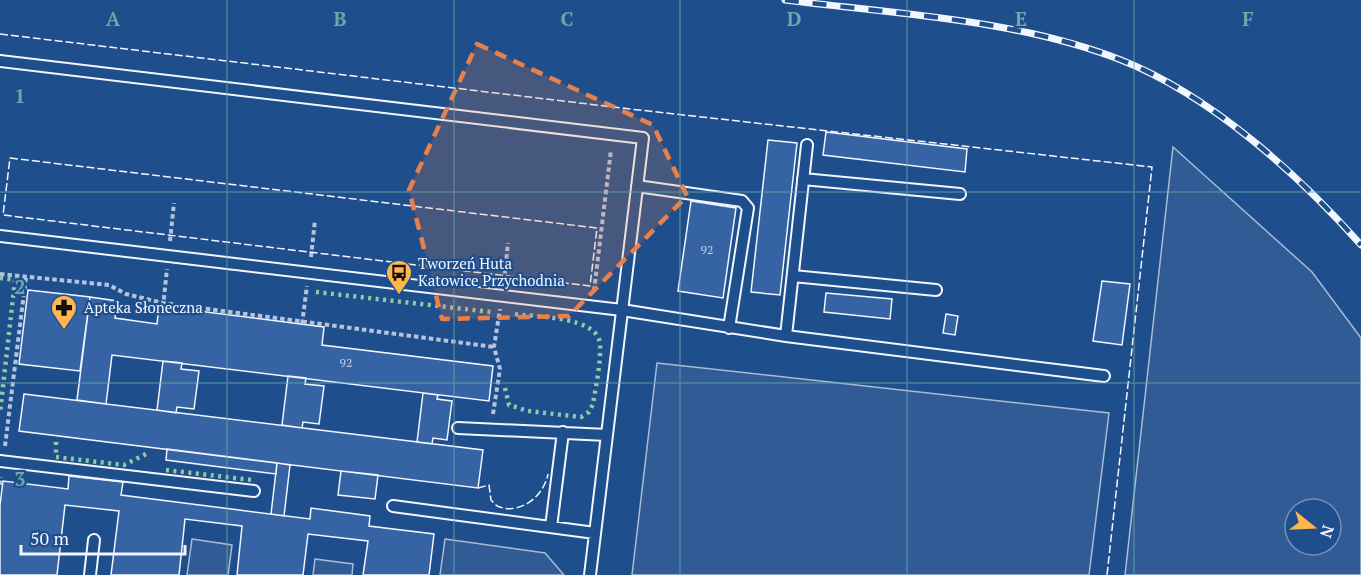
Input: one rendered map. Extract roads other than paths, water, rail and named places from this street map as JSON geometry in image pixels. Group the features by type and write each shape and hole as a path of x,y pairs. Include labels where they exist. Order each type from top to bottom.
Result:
{"lane":[{"path":"0,61 643,138 590,575"},
{"path":"786,336 807,145"},
{"path":"803,179 960,194"},
{"path":"637,186 742,201 748,208 729,328"},
{"path":"0,236 622,310 786,336 1104,376"},
{"path":"793,276 936,290"},
{"path":"458,428 607,435"},
{"path":"551,527 563,432"},
{"path":"2,461 254,491"},
{"path":"393,506 595,533"},
{"path":"90,575 94,540"}],"railway":[{"path":"785,0 912,14 998,27 1040,35 1121,60 1187,94 1251,139 1281,164 1361,245"}],"place":[{"name":"Tworzeń Huta Katowice Przychodnia","path":"399,296"},
{"name":"Apteka Słoneczna","path":"64,331"}]}
